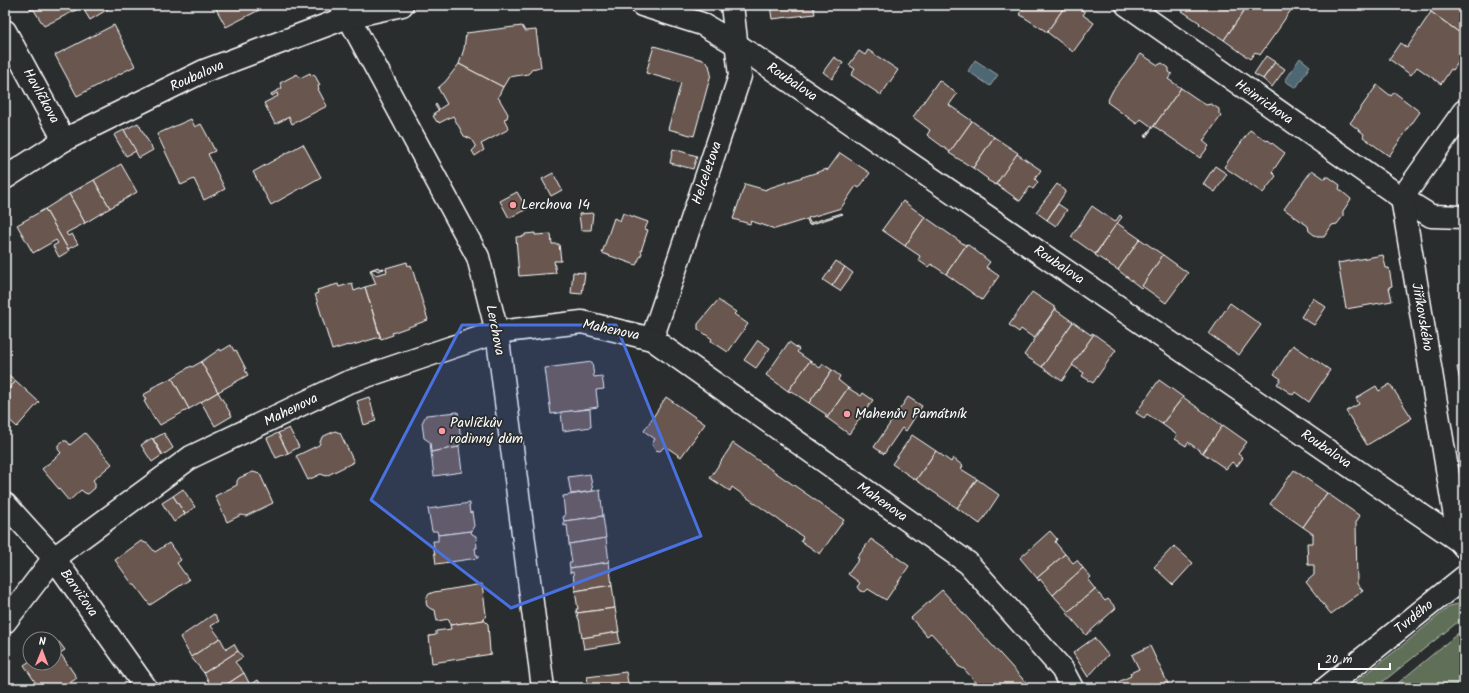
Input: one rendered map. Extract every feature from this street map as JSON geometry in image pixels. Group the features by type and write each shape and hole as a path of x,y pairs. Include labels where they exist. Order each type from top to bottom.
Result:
{"street":[{"name":"Roubalova","path":"5,178 64,140 204,71 345,11 402,5"},
{"name":"Roubalova","path":"642,5 702,24 736,44 1462,544"},
{"name":"Helceletova","path":"652,338 740,76 732,5"},
{"name":"Heinrichova","path":"1127,5 1402,198 1431,216 1464,217"},
{"name":"Lerchova","path":"345,11 478,257 497,332 543,688"},
{"name":"Havlíčkova","path":"5,31 64,140"},
{"path":"1402,198 1464,111"},
{"name":"Jiříkovského","path":"1402,198 1462,544"},
{"name":"Mahenova","path":"5,622 54,558 191,457 346,383 497,332 582,322 652,338 968,563 1062,669 1072,688"},
{"name":"Barvičova","path":"5,504 54,558 146,688"},
{"name":"Tvrdého","path":"1326,688 1464,577"}],"highlighted area":[{"path":"462,325 616,325 701,536 511,608 371,500"}],"green space":[{"path":"1464,602 1464,617 1375,688 1348,688 1450,606"},
{"path":"1462,630 1464,630 1464,684 1447,685 1436,688 1392,688"}],"water":[{"path":"1300,58 1310,66 1296,88 1285,81"},
{"path":"975,60 998,75 990,86 968,71"}],"building":[{"path":"28,5 79,5 80,8 44,26 34,10 31,10"},
{"path":"93,5 106,5 108,9 90,20 84,10"},
{"path":"214,5 269,5 226,27"},
{"path":"770,5 813,5 815,14 772,19"},
{"path":"1026,5 1066,5 1047,32 1019,14"},
{"path":"1066,5 1074,5 1085,12 1083,15 1094,23 1073,52 1047,32"},
{"path":"1186,5 1248,5 1224,40 1182,11"},
{"path":"1248,5 1257,10 1261,5 1284,5 1291,10 1260,55 1255,52 1250,59 1224,40"},
{"path":"1464,5 1464,36 1423,6"},
{"path":"1431,12 1464,36 1464,54 1441,84 1417,67 1411,75 1389,59 1400,43 1407,48"},
{"path":"114,25 135,66 77,96 55,55"},
{"path":"522,26 525,31 536,30 541,67 531,69 528,74 509,77 503,87 459,64 464,49 466,33"},
{"path":"654,46 703,60 709,65 711,74 694,136 668,129 681,83 646,73"},
{"path":"868,50 898,70 881,95 851,75 855,69 849,65 859,51 865,55"},
{"path":"1141,54 1158,65 1162,63 1169,68 1169,72 1172,74 1168,79 1181,88 1146,137 1145,136 1152,127 1141,119 1137,124 1107,102 1113,90"},
{"path":"1266,56 1275,62 1263,79 1254,74"},
{"path":"834,57 843,63 832,79 823,72"},
{"path":"1275,62 1285,69 1272,87 1263,79"},
{"path":"459,64 503,87 498,97 508,114 507,118 504,119 509,129 481,144 484,150 475,156 472,151 476,147 471,139 464,136 453,116 439,123 433,116 435,115 434,113 439,110 435,105 436,104 439,109 447,104 438,88 445,82"},
{"path":"310,73 311,76 314,74 320,85 318,86 318,89 327,106 292,124 289,117 275,124 264,103 278,96 277,93 272,96 271,94 282,88 280,83 297,74 300,78"},
{"path":"939,80 957,94 949,105 972,121 950,152 927,135 930,130 913,117"},
{"path":"1377,85 1391,96 1394,92 1420,112 1389,156 1363,137 1364,134 1350,123"},
{"path":"1181,88 1206,105 1211,104 1219,109 1219,114 1221,116 1203,141 1209,146 1200,158 1154,126"},
{"path":"191,119 195,127 201,124 215,151 208,154 225,189 204,200 194,179 181,185 157,134"},
{"path":"972,121 994,137 973,168 949,153"},
{"path":"138,123 153,150 139,158 124,130"},
{"path":"124,130 136,151 126,156 114,135"},
{"path":"1250,130 1267,141 1268,140 1285,153 1272,172 1276,176 1263,193 1224,167"},
{"path":"994,137 1018,153 996,185 987,180 988,179 973,168"},
{"path":"303,144 321,177 271,205 253,172"},
{"path":"673,149 697,156 693,169 670,163"},
{"path":"840,153 870,173 859,188 856,186 841,208 808,218 810,223 842,213 843,214 809,225 807,219 775,229 751,221 750,224 733,219 745,184 766,190 827,169 827,171"},
{"path":"1017,154 1041,170 1035,179 1038,182 1033,189 1030,187 1020,201 996,184"},
{"path":"121,164 137,192 110,208 94,180"},
{"path":"1215,166 1227,174 1215,192 1203,184"},
{"path":"1312,170 1325,179 1326,177 1329,177 1340,185 1339,189 1351,199 1343,211 1343,216 1337,224 1332,225 1324,237 1317,237 1309,231 1308,226 1284,209"},
{"path":"553,173 562,190 551,196 542,179"},
{"path":"94,180 110,208 85,223 69,194"},
{"path":"1057,184 1066,191 1047,220 1036,212"},
{"name":"Lerchova 14","path":"517,192 527,209 509,218 500,201"},
{"path":"69,194 85,223 66,233 68,236 72,234 78,244 68,249 45,209"},
{"path":"903,201 925,217 905,246 882,230"},
{"path":"1058,204 1067,210 1056,226 1047,220"},
{"path":"1092,206 1115,222 1120,215 1122,217 1095,254 1071,237"},
{"path":"45,209 69,251 59,257 53,246 58,243 56,240 33,253 17,225"},
{"path":"593,213 591,230 581,230 579,214"},
{"path":"623,213 648,222 645,229 648,230 641,251 642,253 636,265 602,253 614,218 620,221"},
{"path":"925,217 965,245 967,244 946,274 931,264 928,267 918,260 920,256 905,246"},
{"path":"1117,223 1140,239 1118,270 1095,255"},
{"path":"535,233 535,235 551,234 552,244 559,244 561,261 554,261 556,273 519,276 516,237"},
{"path":"1140,239 1163,255 1141,288 1118,270"},
{"path":"967,244 990,262 986,267 999,276 982,300 946,274"},
{"path":"1163,255 1188,273 1166,303 1142,286"},
{"path":"1383,255 1386,268 1389,268 1392,286 1389,287 1392,301 1346,309 1338,263"},
{"path":"836,261 845,267 832,286 823,280"},
{"path":"407,262 408,266 411,265 428,320 392,333 393,335 381,339 365,287 376,284 370,270 378,267 379,269 384,268 378,271 375,269 371,270 375,275 387,272 386,268"},
{"path":"845,267 853,273 840,291 832,286"},
{"path":"573,272 585,273 582,294 571,293"},
{"path":"352,283 354,291 365,287 380,337 332,350 315,294 318,293 317,290 338,284 339,287"},
{"path":"1032,292 1056,308 1034,338 1021,329 1019,332 1009,325"},
{"path":"1313,298 1326,307 1314,325 1301,317"},
{"path":"718,300 736,312 734,314 748,324 728,352 711,341 712,339 698,329 698,324"},
{"path":"1230,303 1261,325 1239,355 1209,334"},
{"path":"1056,308 1056,310 1073,322 1042,367 1024,355"},
{"path":"1073,322 1091,335 1092,333 1094,334 1062,381 1042,367"},
{"path":"1094,334 1116,350 1093,383 1082,376 1084,373 1072,365"},
{"path":"758,340 770,348 756,368 744,360"},
{"path":"789,342 799,349 797,352 810,361 788,391 766,375"},
{"path":"231,345 234,351 236,350 248,375 218,392 201,362 220,349 221,351"},
{"path":"1293,345 1330,370 1309,402 1295,392 1293,395 1277,384 1281,379 1274,374"},
{"path":"810,361 820,368 823,364 832,370 809,403 791,391 788,391"},
{"path":"201,362 218,392 189,409 172,378 191,366 192,367"},
{"path":"592,362 594,377 602,376 604,389 596,390 598,407 551,414 545,368"},
{"path":"1464,366 1464,396 1457,367"},
{"path":"832,370 840,376 838,380 848,388 827,418 825,417 827,415 809,403"},
{"path":"5,372 16,381 5,393"},
{"path":"172,378 189,409 160,425 156,419 155,420 144,401 146,400 143,395 152,390 151,388"},
{"path":"1159,380 1183,397 1162,424 1147,414 1144,418 1136,413"},
{"path":"16,381 39,402 17,427 5,416 5,393"},
{"path":"1390,384 1412,418 1367,445 1346,411 1359,404 1356,398 1376,386 1379,391"},
{"path":"848,388 861,396 863,393 873,400 849,434 827,418"},
{"path":"218,392 232,416 215,426 201,402"},
{"path":"369,397 376,421 364,425 357,401"},
{"path":"666,397 705,424 681,457 665,446 660,451 655,450 652,444 655,439 644,431"},
{"path":"908,397 922,406 906,431 902,428 884,454 874,447"},
{"path":"1183,397 1223,426 1203,453 1188,442 1186,446 1175,439 1177,435 1162,424"},
{"path":"590,409 591,427 563,431 561,412"},
{"name":"Pavlíčkův rodinný dům","path":"458,412 461,443 459,447 431,452 430,442 424,438 422,423 426,415"},
{"path":"1223,425 1247,442 1238,454 1243,458 1237,466 1232,462 1226,469 1203,453"},
{"path":"289,428 299,447 288,453 278,433"},
{"path":"335,431 340,433 354,462 326,476 321,474 308,480 296,456 319,445 322,437"},
{"path":"85,433 112,464 93,480 95,483 95,488 88,494 81,490 69,501 42,469 61,453 58,449 58,445 63,441 67,441 70,445"},
{"path":"164,433 173,448 163,455 153,439"},
{"path":"278,433 288,453 276,458 267,438"},
{"path":"912,435 936,451 916,480 892,464"},
{"path":"152,438 162,455 152,462 141,445"},
{"path":"733,443 844,520 820,554 801,541 803,537 732,487 730,491 710,478"},
{"path":"459,447 462,472 434,476 431,452"},
{"path":"936,451 951,462 953,458 963,466 961,469 977,479 957,508 916,480"},
{"path":"1294,470 1327,493 1303,527 1270,504"},
{"path":"253,472 260,474 273,503 246,516 241,515 227,522 215,496 237,485 239,478"},
{"path":"590,474 593,491 571,494 568,477"},
{"path":"977,479 999,495 980,524 957,508"},
{"path":"183,489 195,507 185,514 173,496"},
{"path":"600,490 603,516 564,521 563,496"},
{"path":"1327,493 1360,516 1356,522 1357,584 1363,591 1331,614 1306,582 1314,575 1314,565 1308,565 1307,543 1313,543 1313,534 1303,527"},
{"path":"173,496 185,514 174,522 162,503"},
{"path":"470,503 470,513 472,512 474,526 471,531 438,535 437,531 432,531 428,509"},
{"path":"603,516 606,538 569,544 567,525 564,526 564,521"},
{"path":"471,531 472,534 476,536 477,548 475,548 478,558 436,564 433,541 438,541 438,535"},
{"path":"1050,531 1057,539 1055,542 1065,554 1037,578 1020,558"},
{"path":"606,538 609,562 570,568 569,563 572,563 569,544"},
{"path":"871,539 909,566 886,600 868,589 865,592 860,591 857,587 860,583 848,574 859,559 857,558"},
{"path":"141,541 148,544 155,552 169,543 181,560 177,563 189,580 150,605 115,560"},
{"path":"1174,546 1193,563 1173,585 1154,567"},
{"path":"1065,554 1073,563 1077,560 1083,568 1053,595 1040,579 1039,581 1037,578"},
{"path":"609,562 612,585 575,591 573,572 570,573 570,568"},
{"path":"1083,568 1091,577 1088,580 1095,589 1067,613 1068,612 1053,595"},
{"path":"482,584 486,614 484,620 450,625 449,619 437,621 435,610 427,606 427,597 429,594 434,592"},
{"path":"612,585 615,608 577,613 576,609 578,609 575,591"},
{"path":"1095,589 1105,601 1108,599 1116,608 1086,635 1067,613"},
{"path":"942,590 1031,688 981,688 964,669 958,666 956,660 931,633 927,636 911,618"},
{"path":"615,608 619,632 582,638 577,613"},
{"path":"214,614 219,621 211,626 220,638 191,657 180,637"},
{"path":"484,620 488,624 490,652 492,654 432,663 429,636 436,635 436,631 451,629 450,625"},
{"path":"618,632 620,643 584,649 582,638"},
{"path":"220,638 226,649 234,644 238,651 204,673 191,657"},
{"path":"1094,638 1108,655 1088,677 1073,653"},
{"path":"1150,646 1170,688 1119,688 1116,683 1131,676 1130,673 1139,669 1132,655"},
{"path":"238,651 243,657 235,662 244,673 221,688 212,688 204,673"},
{"path":"62,656 77,678 62,688 39,688 28,671 62,671"},
{"path":"626,672 629,688 589,688 587,677"},
{"path":"244,673 250,685 258,680 262,686 260,688 221,688"}],"place":[{"name":"Lerchova 14","path":"513,205"},
{"name":"Mahenův Památník","path":"847,414"},
{"name":"Pavlíčkův rodinný dům","path":"442,431"}]}
